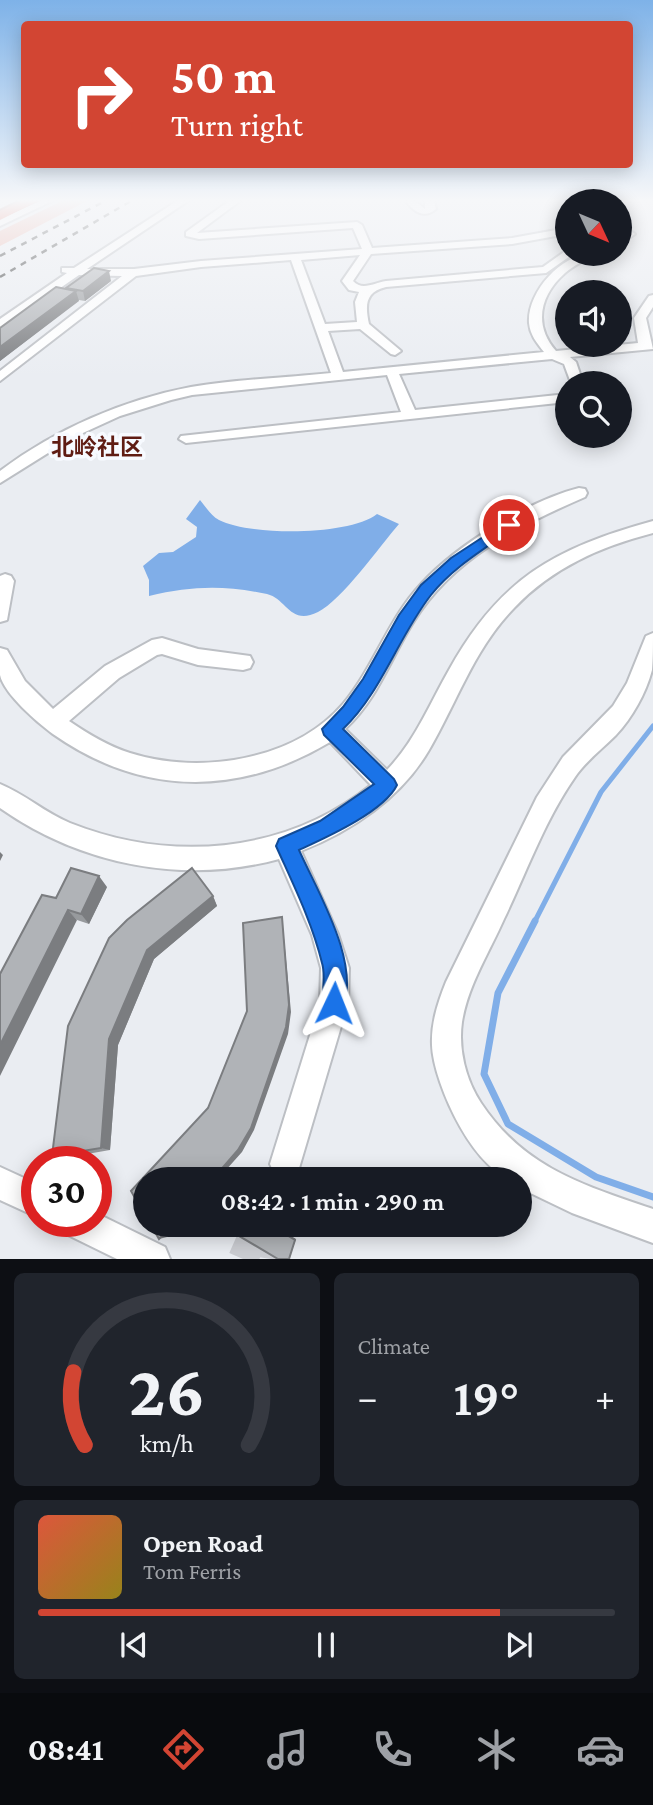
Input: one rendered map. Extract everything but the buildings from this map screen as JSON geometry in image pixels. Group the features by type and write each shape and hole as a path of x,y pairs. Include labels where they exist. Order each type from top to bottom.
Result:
{"street":[{"path":"0,324 88,260"},
{"path":"0,316 89,260"},
{"path":"71,271 100,275 276,260"},
{"path":"296,260 338,375"},
{"path":"362,260 347,281 353,288 365,290 386,284 546,270 555,263"},
{"path":"569,266 548,283 537,304 538,331 552,355 570,362 575,371"},
{"path":"0,377 133,273"},
{"path":"365,290 360,308 363,325 395,351"},
{"path":"0,478 65,435 156,399 237,385 649,345 640,318 653,298"},
{"path":"320,328 363,325"},
{"path":"391,370 410,416"},
{"path":"186,439 555,399"},
{"path":"0,656 7,673 52,722 76,739 112,757 148,769 193,774 231,771 270,760 304,746 331,729 349,712 369,684 405,620 427,589 456,561 492,534 579,492"},
{"path":"0,795 42,823 75,838 114,849 202,859 242,856 286,846 327,827 365,804 413,758 478,638 513,598 540,574 571,555 653,527"},
{"path":"0,615 5,580"},
{"path":"653,641 638,684 621,711 567,770 536,824 457,988 447,1027 449,1065 461,1098 483,1134 525,1173 583,1201 653,1226"},
{"path":"52,722 112,672 152,648 162,646 198,657 243,662"},
{"path":"331,729 387,785"},
{"path":"286,846 325,934 335,968 334,1003 286,1164"},
{"path":"0,1183 21,1193"},
{"path":"108,1237 153,1259"}],"water":[{"path":"200,500 219,520 253,529 323,530 363,521 377,514 399,524 338,596 328,606 309,615 295,614 267,594 236,589 179,590 149,596 149,580 143,566 159,553 173,552 196,537 197,527 186,519"}],"waterway":[{"path":"534,923 601,792 653,726"},
{"path":"535,921 498,993 484,1074 508,1124 596,1177 653,1197"}],"tunnel":[{"path":"243,1259 253,1237"},
{"path":"271,1259 274,1237"}],"railway":[{"path":"0,277 30,260"}],"district":[{"name":"北岭社区","path":"97,447"}],"route":[{"path":"334,1003 335,968 325,934 286,846 327,827 365,804 387,785 331,729 349,712 369,684 405,620 427,589 456,561 492,534 509,525"}]}
